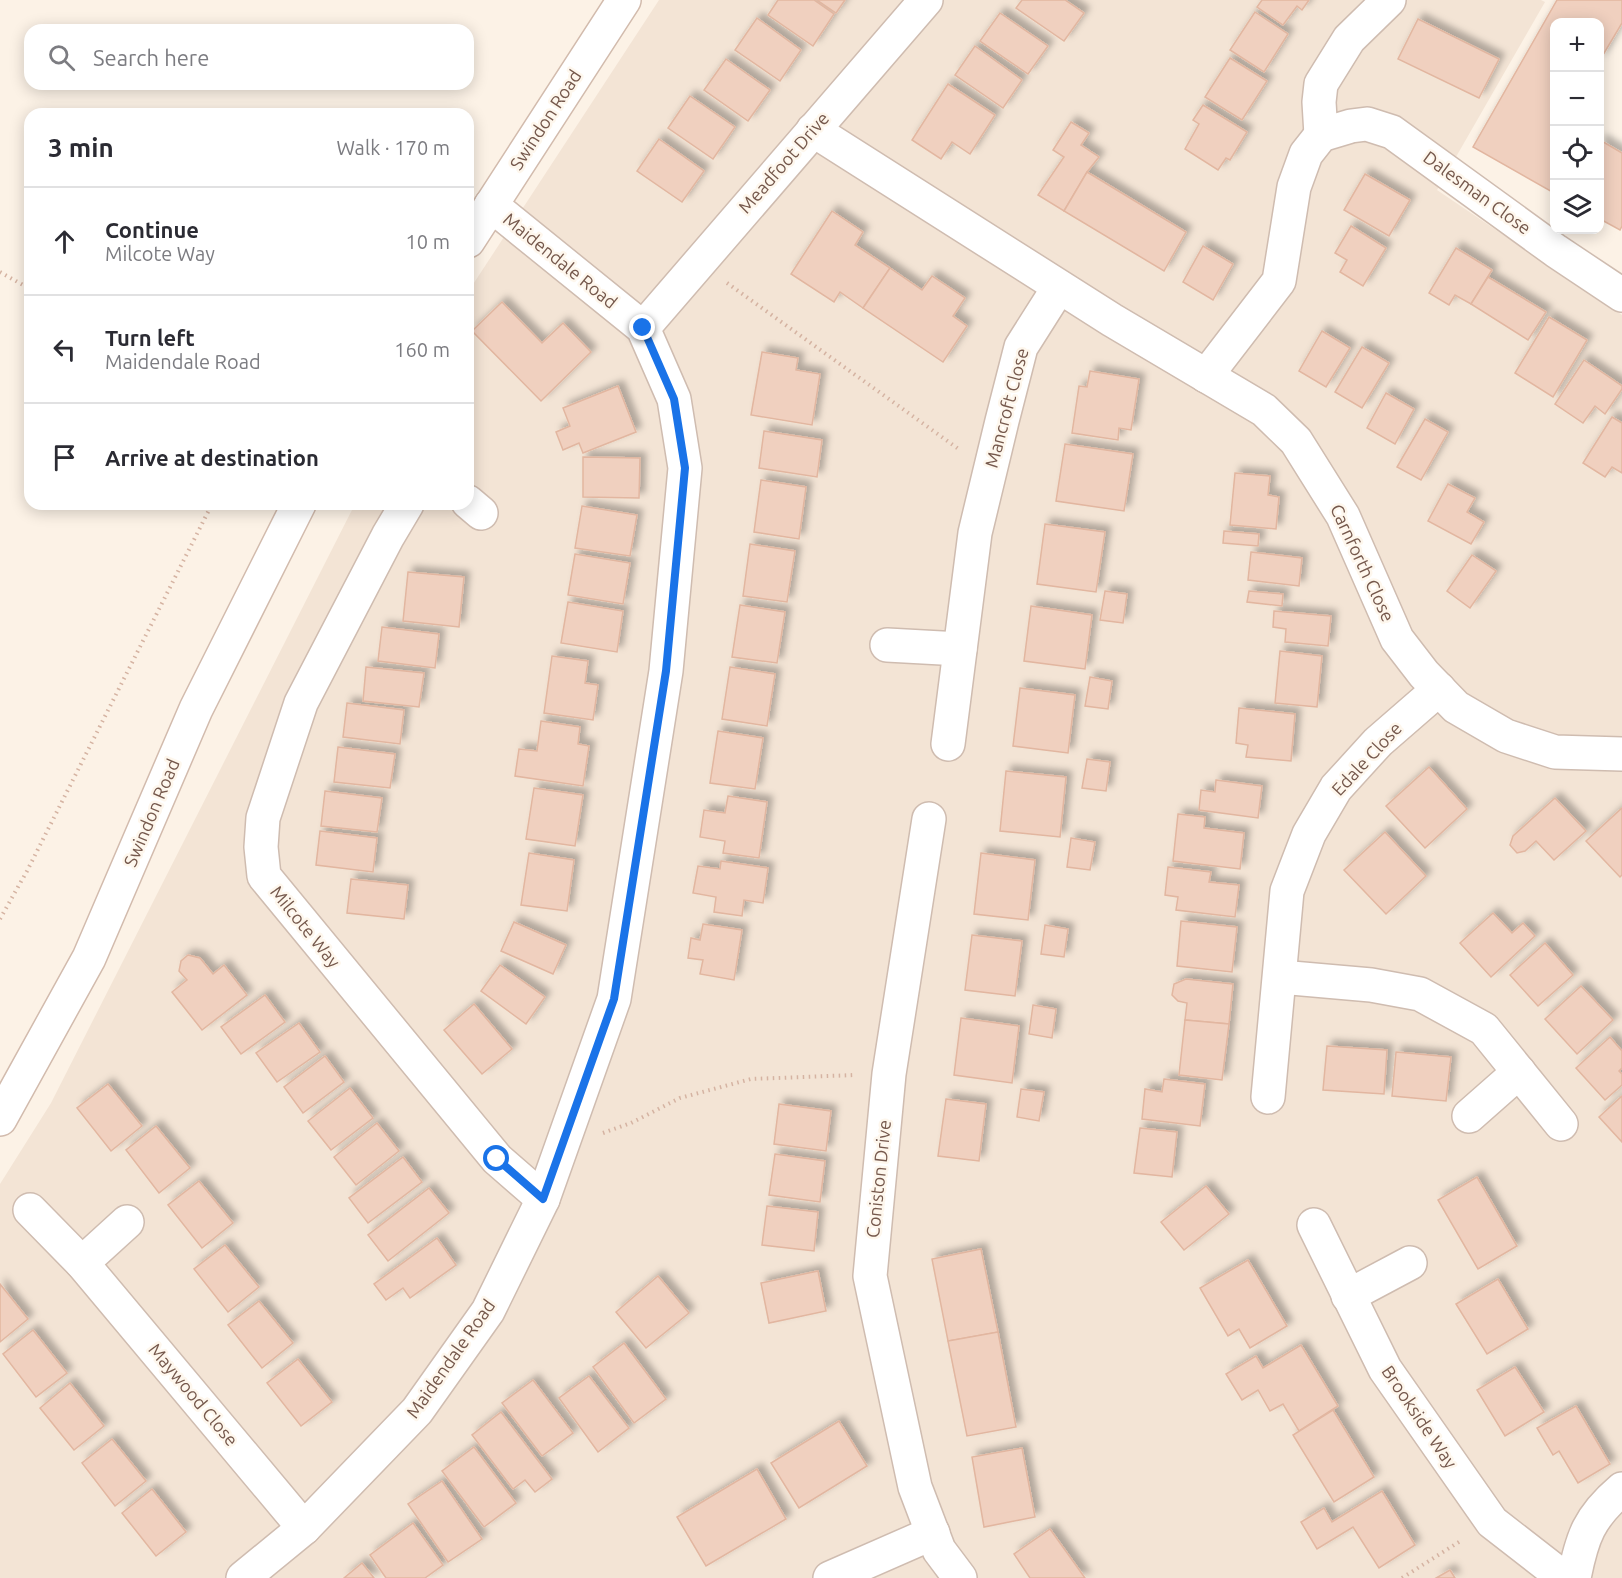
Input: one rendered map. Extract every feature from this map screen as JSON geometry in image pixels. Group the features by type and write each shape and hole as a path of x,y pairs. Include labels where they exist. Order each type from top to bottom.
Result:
{"street":[{"name":"Swindon Road","path":"474,232 624,0"},
{"name":"Meadfoot Drive","path":"643,328 926,0"},
{"path":"1206,376 1279,281 1294,187 1306,154 1321,135 1319,102 1321,84 1349,39 1389,0"},
{"name":"Dalesman Close","path":"1321,135 1367,124 1392,132 1556,251 1622,295"},
{"path":"813,130 1059,287"},
{"name":"Maidendale Road","path":"243,1578 304,1527 423,1402 488,1311 543,1199 614,999 666,671 685,468 674,399 643,328 491,205"},
{"name":"Carnforth Close","path":"1059,287 1264,410 1296,441 1343,516 1397,639 1456,707 1506,736 1555,752 1622,754"},
{"name":"Mancroft Close","path":"948,744 975,533 990,471 1021,347 1059,287"},
{"name":"Swindon Road","path":"0,1119 89,958 196,709 297,510"},
{"name":"Milcote Way","path":"403,510 301,703 263,818 261,847 264,876 497,1159 543,1199"},
{"path":"887,645 960,649"},
{"name":"Edale Close","path":"1268,1097 1287,891 1309,834 1336,788 1378,742 1438,689"},
{"name":"Coniston Drive","path":"929,819 889,1074 870,1276 915,1487 939,1550 960,1578"},
{"path":"1280,977 1371,985 1420,994 1484,1029 1561,1124"},
{"path":"1469,1116 1519,1072"},
{"name":"Maywood Close","path":"30,1210 82,1263 304,1527"},
{"path":"82,1263 126,1222"},
{"name":"Brookside Way","path":"1314,1225 1385,1369 1492,1522 1564,1578"},
{"path":"1348,1296 1410,1263"},
{"path":"1574,1578 1580,1551 1590,1524 1605,1503 1622,1490"},
{"path":"830,1578 933,1533"}],"path":[{"path":"698,263 990,471"},
{"path":"0,272 24,286"},
{"path":"0,920 27,871 209,510"},
{"path":"564,1139 608,1132 632,1124 680,1098 751,1079 889,1074"},
{"path":"1402,1578 1492,1522"}],"shaded area":[{"path":"659,0 1541,0 1545,2 1437,190 1622,315 1622,1578 0,1578 0,1184 51,1103 352,510 474,510 474,283"}],"building":[{"path":"778,0 814,0 834,14 813,46 768,15"},
{"path":"817,0 845,0 836,13"},
{"path":"1022,0 1065,0 1084,13 1064,41 1016,8"},
{"path":"1262,0 1309,0 1302,10 1297,6 1283,25 1257,7"},
{"path":"1557,0 1622,0 1622,23 1604,53 1604,18 1550,18 1550,191 1473,147"},
{"path":"1255,12 1288,34 1264,72 1230,50"},
{"path":"1000,13 1048,46 1028,74 980,41"},
{"path":"757,18 801,50 780,81 735,50"},
{"path":"1418,19 1499,59 1479,98 1398,59"},
{"path":"975,46 1022,80 1003,108 955,75"},
{"path":"1230,58 1267,81 1242,120 1205,97"},
{"path":"726,59 770,90 748,121 704,90"},
{"path":"948,84 995,115 970,154 952,142 941,159 912,140"},
{"path":"690,96 735,127 713,159 668,128"},
{"path":"1203,105 1247,132 1230,160 1226,158 1218,170 1185,149 1199,124 1193,120"},
{"path":"1071,122 1089,133 1081,145 1099,157 1087,172 1064,211 1038,195 1064,157 1053,150"},
{"path":"659,139 704,171 682,202 637,171"},
{"path":"1604,142 1622,153 1622,226 1620,230 1604,221"},
{"path":"1087,172 1186,232 1164,271 1064,211"},
{"path":"1365,174 1410,200 1389,236 1344,210"},
{"path":"832,211 863,232 855,245 890,268 863,308 840,292 834,302 791,274"},
{"path":"1351,226 1386,248 1363,286 1340,272 1347,260 1335,253"},
{"path":"1203,246 1233,264 1213,300 1183,282"},
{"path":"1456,248 1492,270 1471,304 1455,295 1449,305 1429,293"},
{"path":"890,268 922,290 932,276 965,298 953,316 967,326 943,362 863,308"},
{"path":"1488,277 1546,312 1528,340 1471,304"},
{"path":"502,302 542,343 563,323 591,352 541,401 474,333 474,329"},
{"path":"1549,317 1587,340 1553,397 1515,373"},
{"path":"1322,331 1350,348 1326,387 1299,371"},
{"path":"1362,347 1389,363 1362,408 1335,392"},
{"path":"762,352 798,358 796,370 820,374 812,425 751,415"},
{"path":"1584,360 1622,386 1622,389 1605,414 1595,406 1583,423 1555,404"},
{"path":"1090,371 1139,379 1131,430 1119,428 1118,440 1072,433 1079,386 1087,387"},
{"path":"618,386 636,432 583,453 579,443 563,450 556,432 570,426 563,408"},
{"path":"1386,393 1414,409 1395,444 1367,428"},
{"path":"1612,417 1622,423 1622,473 1612,467 1605,477 1583,463"},
{"path":"1425,419 1448,432 1421,480 1397,467"},
{"path":"764,431 822,440 817,477 759,468"},
{"path":"1065,444 1133,454 1124,511 1056,501"},
{"path":"583,457 640,458 639,498 583,497"},
{"path":"1235,473 1270,476 1268,495 1279,497 1276,529 1230,525"},
{"path":"761,480 806,487 799,539 754,532"},
{"path":"1448,484 1475,498 1467,512 1484,522 1471,544 1428,521"},
{"path":"582,506 637,515 630,556 575,548"},
{"path":"1045,524 1105,532 1096,592 1037,584"},
{"path":"1224,531 1259,534 1258,546 1223,543"},
{"path":"750,544 795,551 787,602 743,596"},
{"path":"1251,552 1302,558 1299,586 1248,580"},
{"path":"575,554 630,563 623,604 568,595"},
{"path":"1472,555 1496,571 1470,608 1447,591"},
{"path":"408,572 464,577 459,627 403,621"},
{"path":"1105,591 1127,594 1123,623 1100,620"},
{"path":"1249,591 1283,594 1282,606 1247,602"},
{"path":"568,602 623,611 617,652 561,643"},
{"path":"740,605 785,612 777,663 732,657"},
{"path":"1031,606 1092,615 1085,669 1024,661"},
{"path":"1274,611 1331,616 1328,646 1285,642 1286,629 1273,627"},
{"path":"382,627 439,634 435,668 378,661"},
{"path":"1280,651 1322,656 1317,707 1275,703"},
{"path":"552,656 588,661 585,683 598,685 593,720 544,713"},
{"path":"366,667 424,673 419,707 363,701"},
{"path":"730,667 775,674 767,726 722,719"},
{"path":"1090,677 1112,681 1108,709 1085,706"},
{"path":"1020,688 1075,695 1068,753 1013,746"},
{"path":"347,703 404,710 400,744 343,737"},
{"path":"1239,708 1295,714 1291,761 1246,757 1248,745 1236,743"},
{"path":"541,721 580,727 578,744 589,746 583,786 515,776 519,749 537,751"},
{"path":"718,731 763,738 755,789 710,783"},
{"path":"338,747 395,754 390,788 334,782"},
{"path":"1087,759 1110,762 1106,791 1082,788"},
{"path":"1429,767 1467,809 1425,848 1386,806"},
{"path":"1006,771 1066,777 1060,837 1000,831"},
{"path":"1216,780 1262,786 1258,818 1199,810 1201,790 1215,792"},
{"path":"534,788 583,795 575,846 526,839"},
{"path":"325,791 382,798 377,832 321,826"},
{"path":"728,796 767,802 759,858 723,853 725,841 700,837 704,810 725,813"},
{"path":"1555,798 1586,831 1554,860 1536,841 1525,851 1517,853 1510,845 1513,836"},
{"path":"1622,808 1622,875 1620,877 1586,841"},
{"path":"1178,814 1205,817 1204,828 1244,833 1240,869 1173,861"},
{"path":"320,831 377,838 373,872 316,865"},
{"path":"1385,832 1426,876 1386,914 1344,870"},
{"path":"1071,838 1095,842 1090,870 1067,867"},
{"path":"529,853 574,860 567,911 521,905"},
{"path":"981,853 1035,860 1028,920 974,914"},
{"path":"721,861 768,868 763,903 744,900 742,916 714,912 716,897 693,893 698,866 720,869"},
{"path":"1168,867 1211,872 1209,882 1239,885 1235,917 1176,910 1178,897 1165,895"},
{"path":"351,879 408,885 404,919 347,913"},
{"path":"1493,913 1512,933 1523,923 1535,936 1491,977 1460,943"},
{"path":"1181,921 1237,927 1232,972 1177,966"},
{"path":"514,922 566,945 553,974 501,951"},
{"path":"703,924 742,930 734,980 700,974 703,960 688,958 691,938 700,940"},
{"path":"1045,925 1068,929 1064,957 1041,954"},
{"path":"972,935 1022,941 1015,996 965,990"},
{"path":"1545,943 1573,975 1538,1006 1510,975"},
{"path":"188,955 200,958 213,974 224,965 247,995 202,1030 172,992 187,980 179,971 181,961"},
{"path":"500,965 545,997 526,1024 481,991"},
{"path":"1186,979 1233,984 1229,1024 1185,1020 1187,1003 1178,1001 1172,995 1174,984"},
{"path":"1581,986 1613,1020 1577,1054 1545,1019"},
{"path":"265,995 285,1022 241,1054 221,1027"},
{"path":"474,1004 512,1049 482,1074 444,1030"},
{"path":"1033,1005 1056,1009 1052,1038 1029,1034"},
{"path":"961,1018 1019,1026 1012,1083 954,1075"},
{"path":"1185,1020 1229,1024 1222,1080 1179,1075"},
{"path":"299,1023 320,1052 277,1082 256,1053"},
{"path":"1610,1037 1622,1051 1622,1068 1619,1071 1622,1074 1622,1085 1605,1100 1576,1068"},
{"path":"1327,1046 1387,1050 1384,1094 1323,1090"},
{"path":"1396,1052 1451,1057 1446,1101 1392,1096"},
{"path":"325,1056 344,1082 303,1113 284,1087"},
{"path":"1164,1079 1205,1084 1200,1126 1142,1119 1145,1089 1162,1092"},
{"path":"108,1084 142,1126 111,1151 77,1108"},
{"path":"350,1088 373,1118 331,1150 308,1121"},
{"path":"1021,1089 1044,1092 1039,1121 1017,1117"},
{"path":"1622,1096 1622,1142 1599,1117"},
{"path":"946,1099 986,1104 979,1161 938,1156"},
{"path":"779,1104 831,1111 826,1151 774,1144"},
{"path":"377,1123 399,1151 356,1185 334,1157"},
{"path":"156,1126 190,1168 159,1193 126,1150"},
{"path":"1140,1128 1177,1132 1172,1177 1134,1173"},
{"path":"775,1154 825,1161 820,1202 769,1195"},
{"path":"403,1157 422,1182 368,1223 349,1198"},
{"path":"1477,1177 1517,1246 1478,1269 1438,1200"},
{"path":"199,1181 233,1223 202,1248 168,1205"},
{"path":"1206,1186 1229,1214 1184,1250 1161,1222"},
{"path":"429,1188 449,1213 388,1261 368,1235"},
{"path":"767,1206 818,1212 814,1251 762,1245"},
{"path":"437,1238 456,1265 410,1298 403,1288 386,1300 374,1284"},
{"path":"225,1245 259,1287 228,1312 194,1269"},
{"path":"981,1249 998,1332 948,1341 932,1259"},
{"path":"1248,1260 1287,1326 1250,1348 1239,1329 1228,1336 1200,1288"},
{"path":"818,1271 826,1311 769,1323 761,1283"},
{"path":"658,1276 689,1313 646,1348 616,1312"},
{"path":"1498,1279 1528,1329 1487,1354 1456,1304"},
{"path":"0,1284 28,1319 0,1342"},
{"path":"259,1301 293,1343 262,1368 228,1325"},
{"path":"33,1330 67,1373 36,1397 3,1354"},
{"path":"998,1332 1016,1427 967,1436 948,1341"},
{"path":"624,1343 666,1399 634,1423 593,1367"},
{"path":"1301,1345 1338,1406 1299,1431 1283,1404 1270,1411 1258,1390 1242,1400 1226,1374 1256,1356 1263,1368"},
{"path":"298,1359 332,1402 301,1426 267,1383"},
{"path":"1515,1367 1544,1412 1505,1436 1477,1390"},
{"path":"589,1376 629,1428 598,1452 559,1398"},
{"path":"533,1380 573,1433 542,1456 502,1403"},
{"path":"70,1383 104,1426 74,1450 40,1408"},
{"path":"1576,1406 1610,1464 1578,1483 1559,1451 1553,1455 1537,1428"},
{"path":"1333,1410 1374,1477 1334,1502 1293,1435"},
{"path":"501,1412 552,1479 535,1492 525,1480 513,1489 472,1435"},
{"path":"839,1421 867,1466 799,1508 771,1463"},
{"path":"112,1439 146,1481 115,1506 82,1463"},
{"path":"474,1447 516,1503 484,1527 442,1471"},
{"path":"1022,1448 1035,1517 984,1527 972,1457"},
{"path":"757,1469 786,1519 706,1566 677,1517"},
{"path":"442,1481 482,1539 448,1562 408,1504"},
{"path":"152,1489 186,1532 156,1556 122,1513"},
{"path":"1382,1491 1415,1545 1379,1568 1353,1527 1317,1549 1301,1522 1324,1508 1332,1522"},
{"path":"413,1523 443,1565 425,1578 386,1578 370,1555"},
{"path":"1050,1529 1085,1578 1030,1578 1014,1554"},
{"path":"362,1563 374,1578 344,1578"},
{"path":"1450,1570 1455,1578 1436,1578"}],"route":[{"path":"497,1159 543,1199 614,999 666,671 685,468 674,399 643,328"}]}
